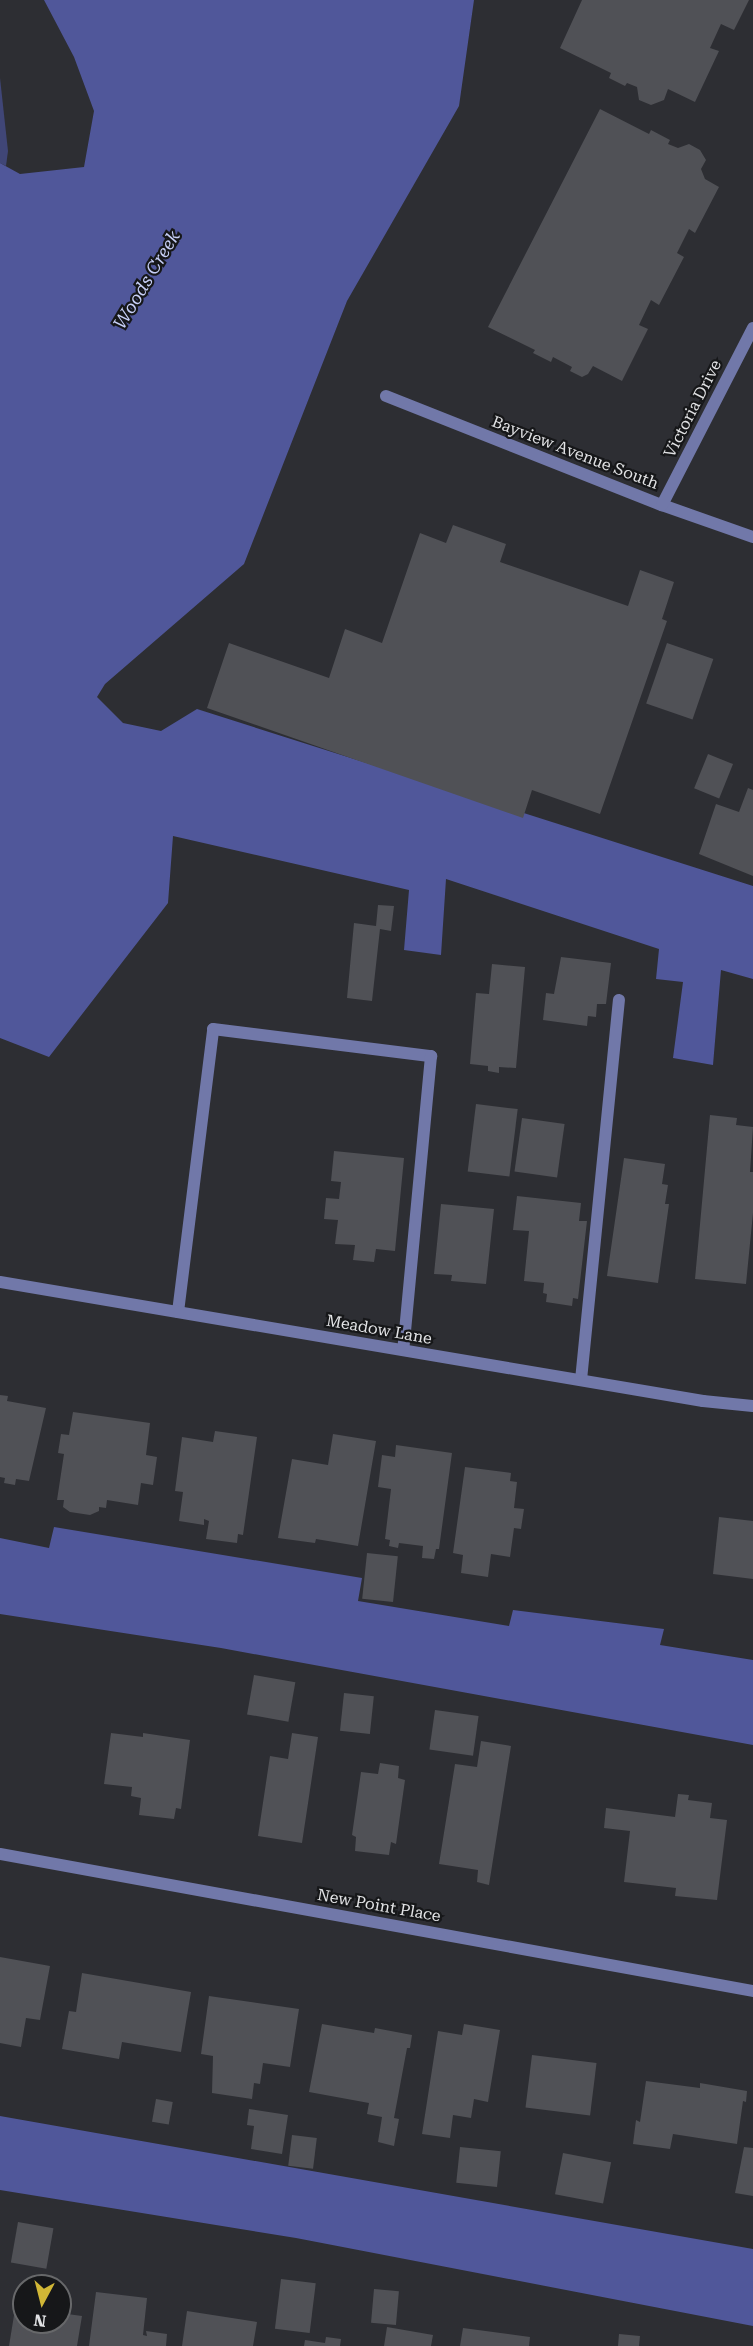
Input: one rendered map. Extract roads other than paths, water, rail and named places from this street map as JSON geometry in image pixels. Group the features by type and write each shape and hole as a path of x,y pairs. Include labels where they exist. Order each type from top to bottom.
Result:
{"street":[{"name":"Victoria Drive","path":"662,505 753,328"},
{"name":"Bayview Avenue South","path":"386,396 662,505 753,537"},
{"path":"581,1380 620,1000"},
{"path":"178,1312 213,1029 431,1056 403,1350"},
{"name":"Meadow Lane","path":"0,1282 703,1401 753,1406"},
{"name":"New Point Place","path":"0,1854 753,1991"}],"water":[{"name":"Woods Creek","path":"44,0 474,0 459,106 347,301 244,564 105,684 97,697 123,723 161,731 197,709 753,886 753,979 721,970 713,1065 673,1058 683,982 656,979 659,949 446,879 441,955 404,950 409,890 173,836 168,903 49,1057 0,1038 0,163 20,174 84,167 94,111 74,57"},
{"path":"54,1527 362,1578 358,1601 509,1626 513,1610 664,1629 660,1645 753,1660 753,1745 221,1648 0,1614 0,1538 49,1548"},
{"path":"0,2116 753,2249 753,2326 296,2238 0,2190"}]}
